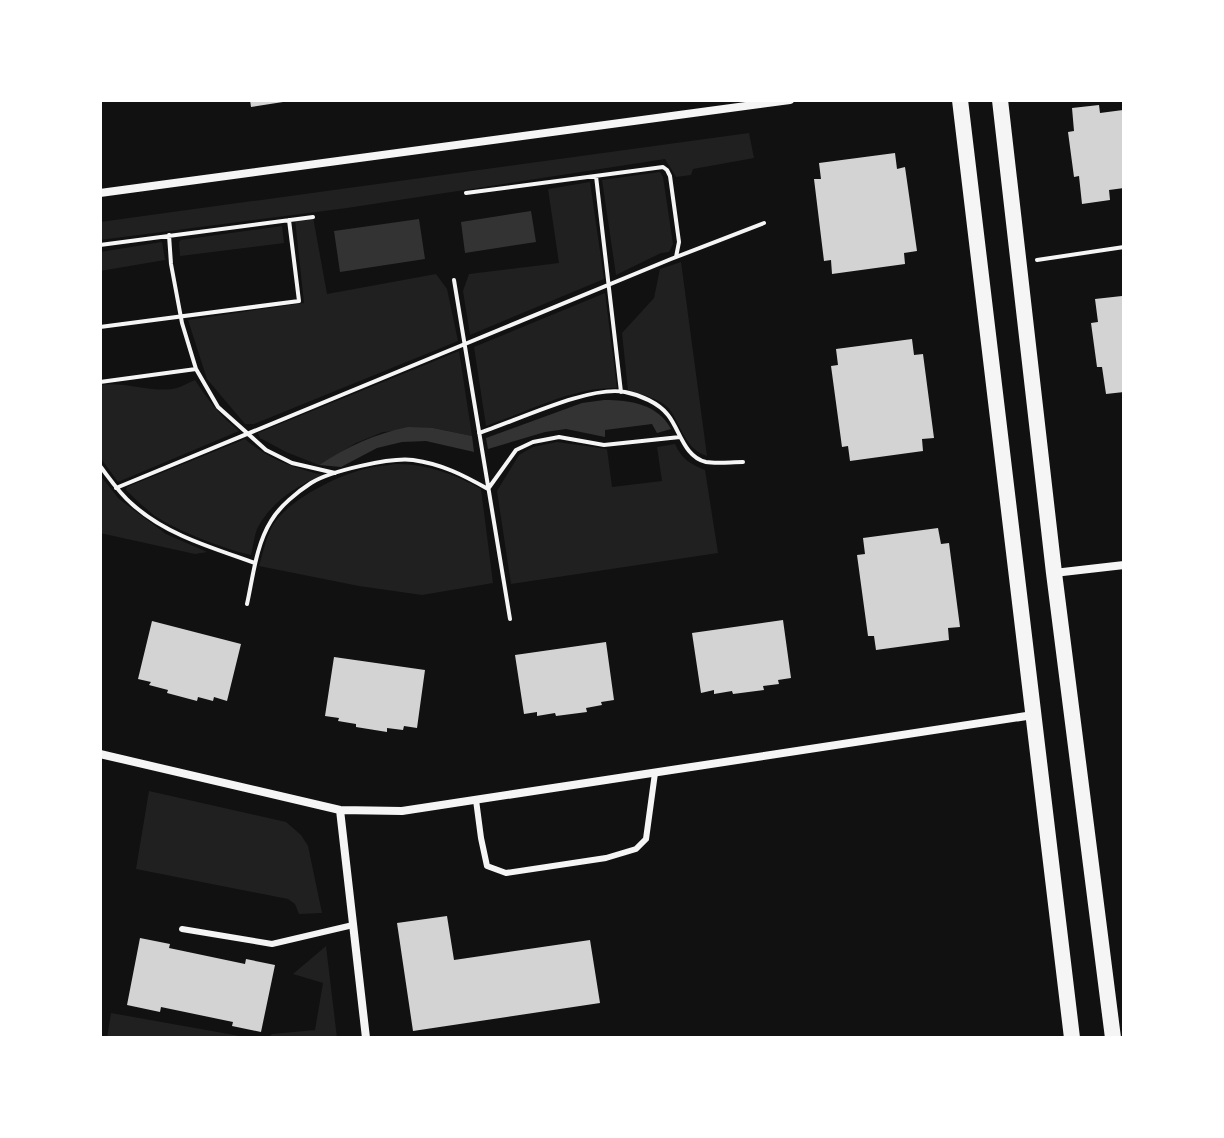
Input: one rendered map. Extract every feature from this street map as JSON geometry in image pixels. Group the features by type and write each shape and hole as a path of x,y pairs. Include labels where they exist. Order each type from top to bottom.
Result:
{"main road":[{"path":"960,100 1072,1038"},
{"path":"1000,100 1054,573 1113,1038"}],"street":[{"path":"100,193 790,100"},
{"path":"1054,573 1124,565"},
{"path":"100,754 340,810 402,811 1033,715"},
{"path":"340,810 366,1038"}],"lane":[{"path":"476,800 487,866 506,873 592,860 636,849 646,839 655,773"},
{"path":"182,929 272,944 353,925"}],"path":[{"path":"466,193 663,167 667,170 679,242 676,257"},
{"path":"596,176 621,392"},
{"path":"100,245 313,217"},
{"path":"100,327 299,301 289,220"},
{"path":"116,488 764,223"},
{"path":"169,235 181,316 196,369 218,407 266,450 292,463 337,473"},
{"path":"1019,263 1124,247"},
{"path":"454,280 510,619"},
{"path":"100,382 196,369"},
{"path":"479,433 573,399 604,392 621,392 660,407 695,456 705,462 743,462"},
{"path":"488,489 516,450 533,442 559,437 604,445 680,437"},
{"path":"247,604 258,552 271,520 313,481 391,459 449,468 488,489"},
{"path":"100,466 132,505 158,522 177,533 255,563"}],"shaded area":[{"path":"749,133 754,158 693,169 691,175 676,177 665,159 347,208 100,240 100,222"},
{"path":"660,172 673,244 669,252 616,275 602,180"},
{"path":"590,182 604,279 470,335 463,291 469,274 559,263 548,189"},
{"path":"531,211 536,242 465,253 461,222"},
{"path":"313,217 327,294 436,274 447,289 458,341 254,424 245,424 207,379 188,320 304,303 295,219"},
{"path":"419,219 425,259 340,272 334,231"},
{"path":"282,226 284,243 180,256 181,240"},
{"path":"162,242 165,260 100,271 100,252"},
{"path":"681,262 707,456 689,443 666,406 628,390 622,333 654,298 660,269"},
{"path":"605,293 617,388 568,395 486,426 474,347"},
{"path":"459,351 472,436 433,428 383,432 356,443 319,465 260,438 258,433"},
{"path":"195,380 226,420 239,431 118,482 100,457 100,385 168,389"},
{"path":"604,400 642,405 659,414 671,429 657,433 652,424 605,430 605,437 566,429 488,449 486,438 582,403"},
{"path":"408,427 433,428 472,436 474,452 426,441 402,442 377,448 341,467 319,465 362,442"},
{"path":"245,439 282,462 323,475 294,490 269,511 257,529 251,555 202,539 165,522 126,490 127,487"},
{"path":"557,442 607,449 612,487 662,481 657,447 675,444 687,460 705,470 718,553 511,584 497,491 519,455 533,447"},
{"path":"394,464 439,470 481,489 493,583 422,595 259,566 273,525 291,506 316,489 344,476"},
{"path":"100,475 119,499 166,534 207,552 195,554 100,533"},
{"path":"149,791 286,822 308,846 322,913 299,914 295,904 288,899 136,869"},
{"path":"326,946 337,1038 268,1038 272,1034 315,1030 323,983 293,974"},
{"path":"111,1013 251,1038 107,1038"}],"building":[{"path":"250,100 282,100 283,102 251,107"},
{"path":"1099,105 1100,113 1123,110 1124,188 1109,190 1110,200 1082,204 1079,176 1074,177 1068,132 1074,131 1072,108"},
{"path":"895,153 897,169 905,167 917,251 904,253 905,264 832,274 831,260 824,261 814,179 821,179 819,163"},
{"path":"1122,296 1124,392 1106,394 1102,367 1097,367 1091,323 1098,322 1095,299"},
{"path":"912,339 914,355 923,354 934,438 922,439 923,451 850,461 848,446 842,447 831,366 838,365 836,349"},
{"path":"938,528 941,544 949,543 960,627 948,628 949,640 876,650 874,636 868,636 857,555 865,554 863,538"},
{"path":"783,620 791,678 778,680 779,684 763,686 764,690 733,694 732,691 714,694 714,690 701,693 692,633"},
{"path":"152,621 241,644 227,701 198,697 197,701 167,693 168,690 138,679"},
{"path":"606,642 614,700 586,708 587,712 556,716 555,713 537,716 537,712 524,714 515,655"},
{"path":"334,657 425,670 417,728 387,728 387,732 356,727 356,724 325,716"},
{"path":"447,916 454,960 590,940 600,1003 413,1031 397,923"},
{"path":"140,938 170,944 169,948 245,964 246,959 275,965 261,1032 232,1026 233,1022 161,1007 160,1012 127,1005"}]}
